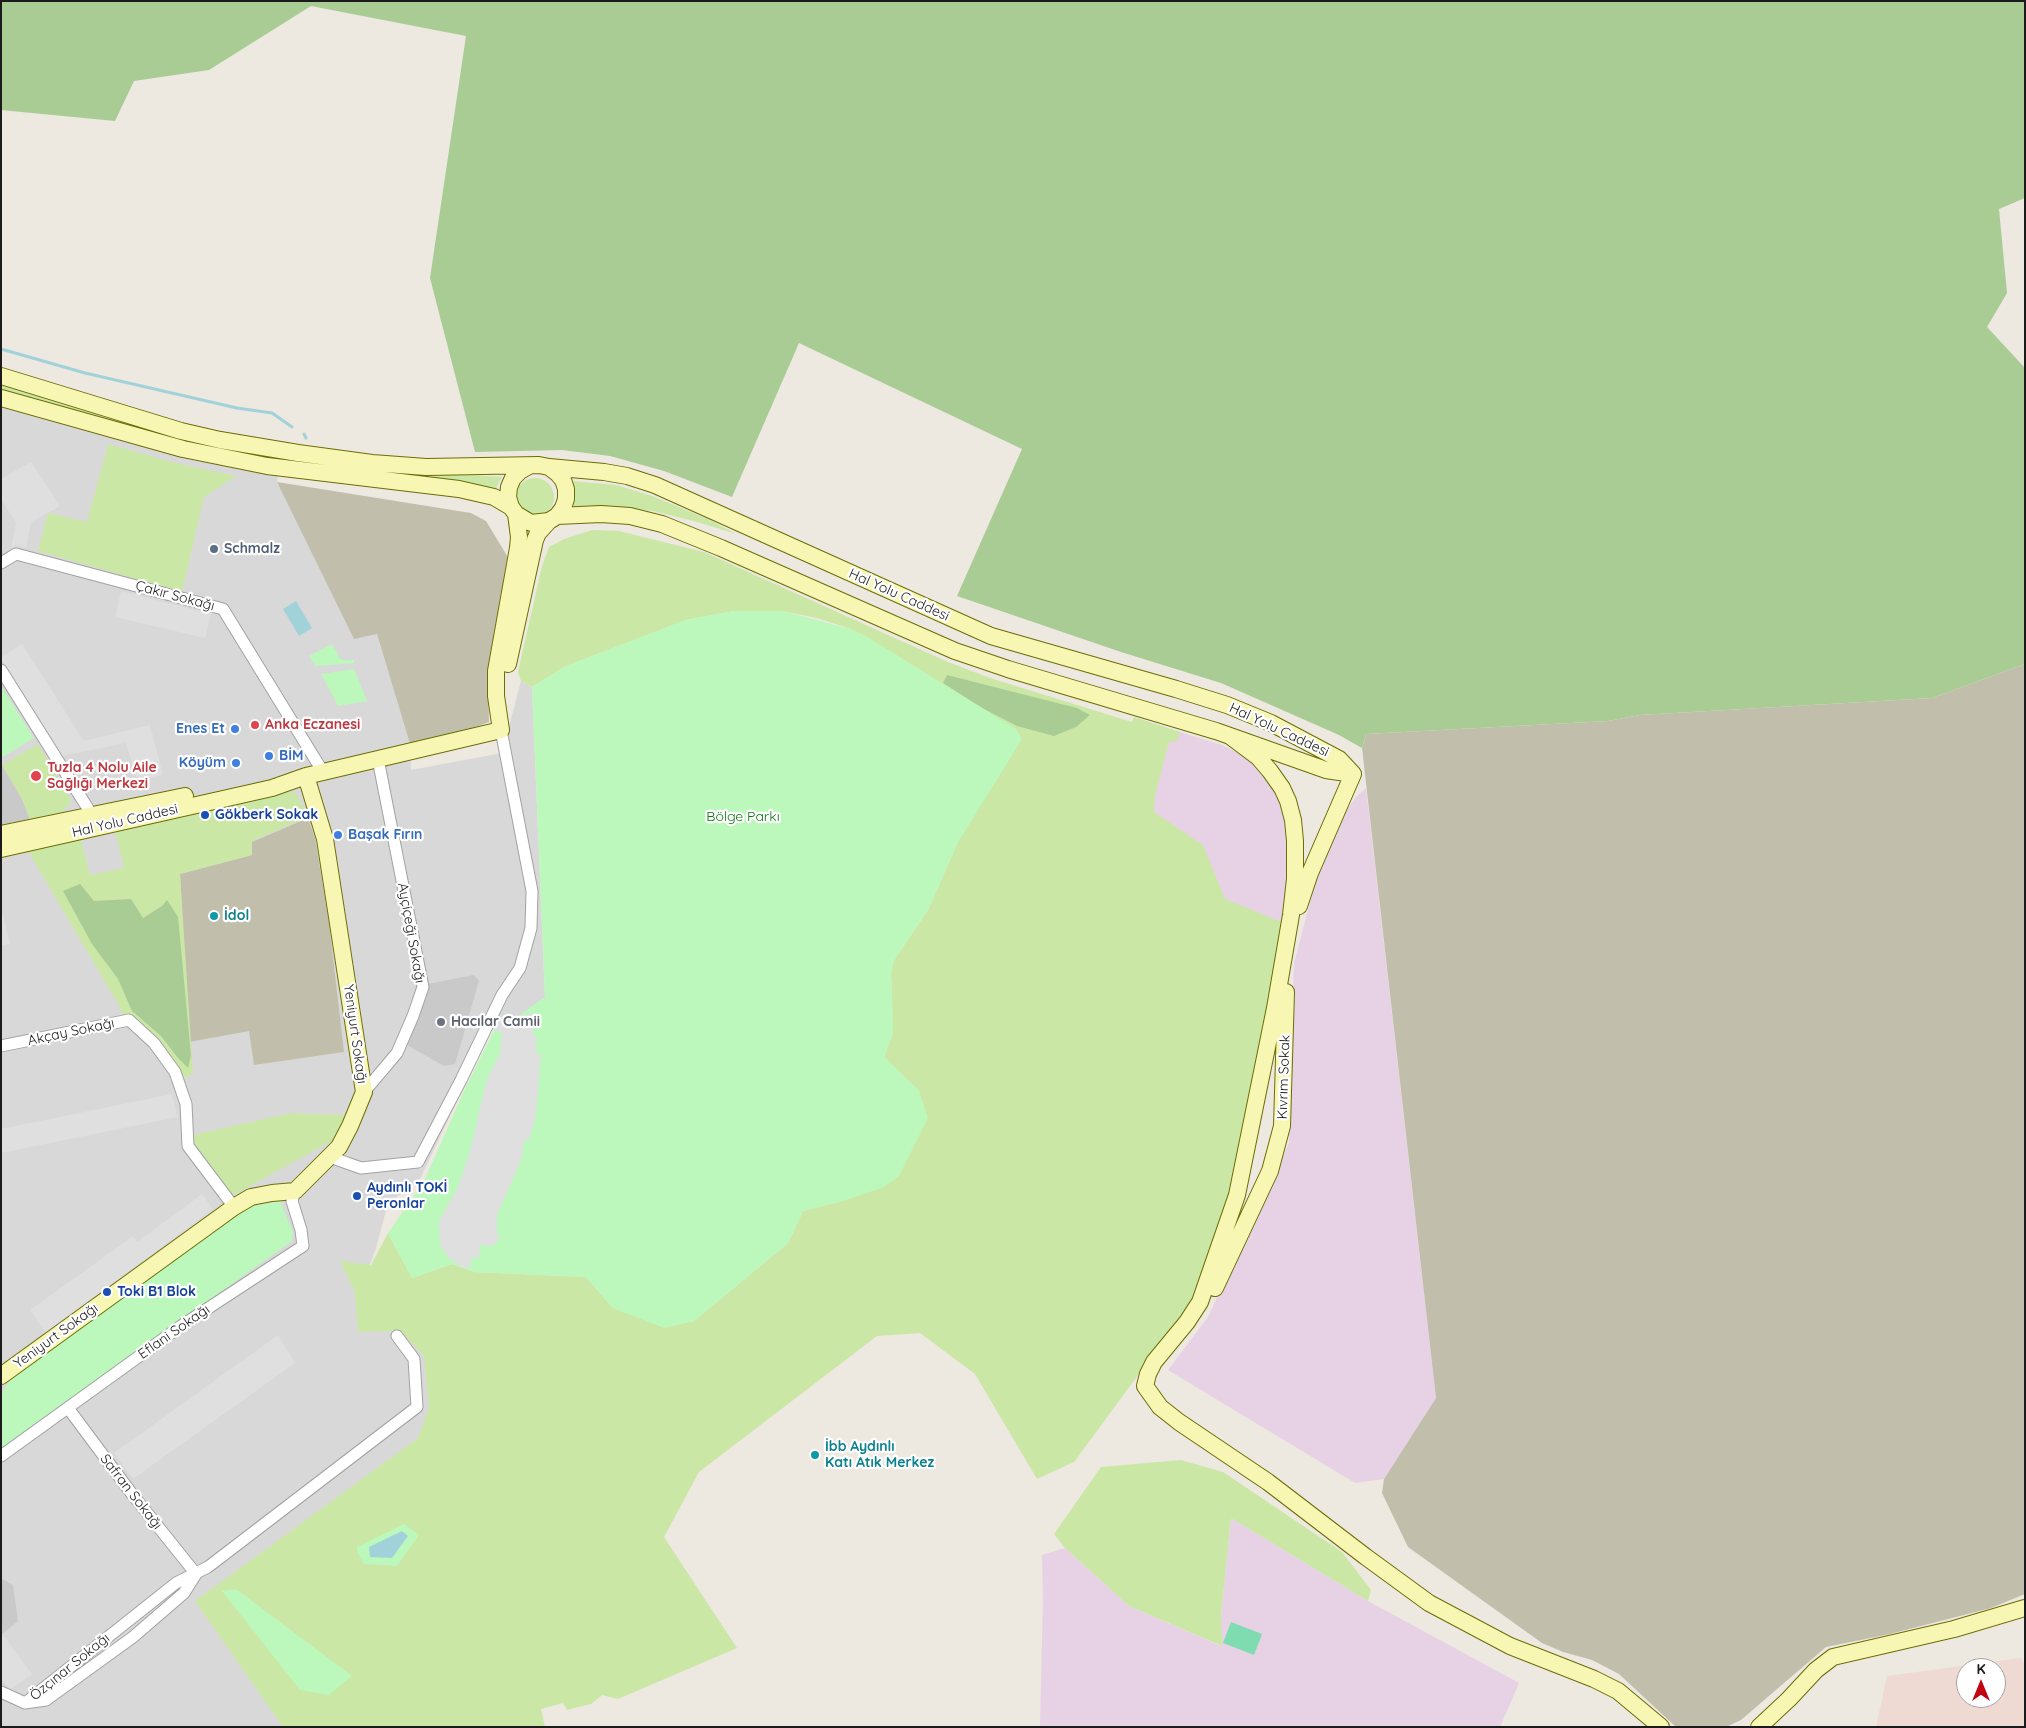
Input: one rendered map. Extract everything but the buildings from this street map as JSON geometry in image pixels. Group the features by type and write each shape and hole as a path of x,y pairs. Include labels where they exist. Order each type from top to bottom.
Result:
{"street":[{"path":"1,376 139,419 220,440 372,463 426,467 539,465 549,467 563,480 566,489 566,499 563,508 538,533 535,540 507,671 501,730"},
{"path":"1,398 183,449 267,466 459,489 494,497 513,510 523,520 532,523 541,524 553,519"},
{"path":"330,1157 361,1168 418,1162 461,1080 502,995 520,968 531,928 532,891 501,730 496,696 496,670 519,537 508,497 509,487 513,478 529,466"},
{"name":"Hal Yolu Caddesi","path":"549,467 604,472 627,476 655,485 991,636 1176,689 1227,705 1271,723 1339,759 1353,774"},
{"name":"Hal Yolu Caddesi","path":"553,519 601,514 630,516 662,524 955,651 1008,669 1162,714 1326,770 1353,774"},
{"name":"Çakır Sokağı","path":"1,563 16,554 223,609 323,772"},
{"path":"1,670 92,815"},
{"name":"Hal Yolu Caddesi","path":"1,849 272,788 306,776 501,730"},
{"path":"1230,736 1258,757 1282,788 1288,801 1293,820 1295,841 1295,879 1291,915 1275,1008 1237,1195 1200,1302 1187,1322 1154,1362 1145,1386 1160,1407 1179,1422 1268,1482 1429,1603 1510,1646 1594,1679 1618,1691 1661,1727"},
{"name":"Ayçiçeği Sokağı","path":"364,1092 397,1053 414,1016 422,987 378,759"},
{"name":"Kıvrım Sokak","path":"1145,1386 1160,1371 1215,1289 1270,1171 1282,1126 1287,962 1292,933 1310,873 1353,774"},
{"name":"Hal Yolu Caddesi","path":"1,834 269,779 306,776"},
{"name":"Yeniyurt Sokağı","path":"1,1376 234,1206 251,1197 295,1191 330,1157 339,1146 350,1126 364,1092 325,839 306,776"},
{"name":"Akçay Sokağı","path":"1,1046 129,1020 154,1043 175,1072 186,1104 188,1146 234,1206"},
{"name":"Eflani Sokağı","path":"1,1456 181,1326 303,1246 301,1230 292,1201 295,1191"},
{"name":"Özçınar Sokağı","path":"1,1692 25,1703 46,1700 133,1637 184,1593 196,1574 417,1407 414,1359 397,1336"},
{"name":"Safran Sokağı","path":"68,1408 132,1494 196,1574"},
{"path":"1760,1727 1789,1700 1816,1670 1833,1657 1954,1630 2025,1608"}],"shaded area":[{"path":"1,406 191,460 278,474 277,483 377,634 410,744 411,770 502,753 521,681 532,687 545,998 514,1019 497,1017 419,1181 388,1203 376,1248 366,1275 438,1354 472,1596 290,1727 1,1727"},
{"path":"31,462 60,506 31,522 26,548 15,545 11,549 16,523 1,499 1,479"},
{"path":"277,482 471,513 486,521 512,564 488,679 489,722 452,736 410,744 377,634 354,639"},
{"path":"121,591 211,614 205,638 115,617"},
{"path":"22,644 84,741 150,725 163,775 137,780 126,743 62,756 1,659 1,657"},
{"path":"2025,664 2025,1594 1991,1608 1890,1634 1826,1647 1741,1720 1726,1727 1676,1727 1619,1674 1592,1660 1563,1652 1542,1643 1408,1547 1382,1493 1384,1479 1436,1398 1362,748 1366,734 1608,721 1640,715 1932,698"},
{"path":"1180,732 1222,745 1248,758 1274,789 1287,814 1291,839 1284,923 1224,903 1152,812 1152,743"},
{"path":"1,764 22,799 30,820 1,825"},
{"path":"1366,788 1436,1398 1384,1479 1355,1483 1168,1370 1208,1317 1289,1143 1294,963 1318,872 1344,814 1356,797"},
{"path":"308,818 315,838 329,923 344,1052 254,1065 249,1031 189,1042 180,874 252,855 252,842"},
{"path":"1,914 3,914 10,944 1,946"},
{"name":"Hacılar Camii","path":"474,975 479,981 455,1064 444,1066 407,1045 426,998 427,984"},
{"path":"534,1013 533,1036 537,1036 536,1053 541,1054 536,1115 529,1140 524,1140 522,1158 497,1215 497,1233 500,1238 493,1246 480,1245 479,1258 471,1258 470,1269 460,1266 450,1259 440,1245 439,1221 458,1187 470,1151 487,1079 500,1054 502,1033 492,1029 497,1017 521,1021 525,1020 526,1014"},
{"path":"172,1094 178,1117 1,1153 1,1129"},
{"path":"202,1194 213,1209 46,1333 30,1310 133,1236 137,1242"},
{"path":"278,1335 295,1363 133,1479 114,1453"},
{"path":"1231,1518 1368,1601 1519,1683 1500,1727 1040,1727 1042,1555 1065,1548 1129,1606 1221,1646 1221,1615"},
{"path":"1,1578 13,1585 18,1621 1,1635"},
{"path":"4,1636 32,1674 10,1690 1,1679 1,1638"},
{"path":"2021,1658 2025,1665 2025,1727 1876,1727 1887,1676 1956,1667 1956,1708 2006,1708 2006,1660"}],"green space":[{"path":"1,1 2025,1 2025,198 1999,209 2007,293 1987,327 2025,368 2025,664 1932,698 1640,715 1608,721 1366,734 1362,748 1339,735 1221,683 1121,652 957,596 1022,449 799,343 732,497 664,471 610,456 562,450 475,452 430,278 466,36 311,6 209,70 134,81 115,121 1,110"},
{"path":"1,385 177,439 292,460 292,463 178,442 1,390"},
{"path":"108,444 180,464 236,476 204,497 182,592 38,551 48,513 87,522"},
{"path":"350,468 502,477 497,486 495,497"},
{"path":"535,478 549,483 554,497 549,511 535,516 521,511 516,497 521,483"},
{"path":"572,481 616,485 652,496 708,519 736,534 653,511 623,508 573,508 575,494"},
{"path":"592,530 619,531 704,552 948,662 990,678 1132,722 1134,717 1180,732 1176,742 1169,742 1155,796 1154,812 1203,845 1225,899 1284,923 1230,1188 1200,1284 1186,1310 1074,1462 1037,1479 975,1374 920,1333 877,1336 699,1472 664,1537 737,1648 618,1699 602,1695 591,1704 567,1710 563,1703 541,1709 545,1727 283,1727 195,1601 418,1438 429,1408 424,1356 400,1331 358,1332 355,1292 340,1261 371,1265 388,1233 412,1278 452,1264 475,1272 586,1277 613,1308 664,1327 694,1321 788,1243 803,1211 846,1200 919,1091 884,1057 893,1033 891,973 894,960 928,910 957,844 869,638 851,629 817,618 782,611 734,611 686,620 564,667 532,687 521,681 518,672 542,566 549,547 564,539"},
{"name":"Bölge Parkı","path":"734,611 782,611 851,629 869,638 1016,729 1022,739 957,844 928,910 894,960 891,973 893,1033 884,1057 919,1091 928,1118 899,1176 884,1187 846,1200 803,1211 788,1243 694,1321 664,1328 613,1308 586,1277 475,1272 452,1264 412,1278 388,1233 424,1181 464,1091 500,1018 514,1019 545,997 532,687 564,667 685,620"},
{"path":"332,644 341,660 354,660 354,663 316,666 309,656"},
{"path":"354,669 367,701 338,706 321,674"},
{"path":"947,675 1077,708 1090,715 1076,727 1054,736 1017,726 982,708 943,683"},
{"path":"1,686 34,738 1,758"},
{"path":"38,744 71,800 61,813 30,820 22,799 2,765"},
{"path":"291,791 297,795 308,817 252,841 252,855 180,874 193,1074 183,1078 181,1070 160,1040 129,1015 122,1016 121,1009 28,851 81,839 90,875 124,868 115,831"},
{"path":"80,884 94,901 131,899 143,918 162,906 167,900 178,917 191,1055 188,1068 161,1036 132,1011 118,979 92,944 63,891"},
{"path":"291,1113 346,1115 335,1139 232,1196 193,1145 193,1135"},
{"path":"280,1201 293,1232 292,1241 1,1448 1,1395 9,1380 243,1208"},
{"path":"1181,1460 1223,1472 1342,1552 1371,1590 1368,1601 1231,1518 1221,1615 1222,1646 1129,1606 1065,1548 1054,1534 1101,1467"},
{"path":"404,1524 419,1535 397,1566 364,1564 357,1552 357,1547"},
{"path":"236,1589 352,1676 329,1695 300,1690 222,1591"},
{"path":"1231,1622 1262,1634 1254,1655 1223,1643"}],"water":[{"path":"296,601 312,628 299,636 283,609"},
{"path":"402,1531 408,1536 392,1558 370,1557 369,1547"}],"waterway":[{"path":"1,349 85,373 237,408 272,413 292,427"},
{"path":"304,434 306,438"}],"place":[{"name":"Schmalz","path":"214,549"},
{"name":"Anka Eczanesi","path":"255,725"},
{"name":"Enes Et","path":"235,729"},
{"name":"BİM","path":"269,756"},
{"name":"Köyüm","path":"236,763"},
{"name":"Tuzla 4 Nolu Aile Sağlığı Merkezi","path":"36,776"},
{"name":"Gökberk Sokak","path":"205,815"},
{"name":"Başak Fırın","path":"338,835"},
{"name":"İdol","path":"214,916"},
{"name":"Hacılar Camii","path":"441,1022"},
{"name":"Aydınlı TOKİ Peronlar","path":"357,1196"},
{"name":"Toki B1 Blok","path":"107,1292"},
{"name":"İbb Aydınlı Katı Atık Merkez","path":"815,1455"}]}
